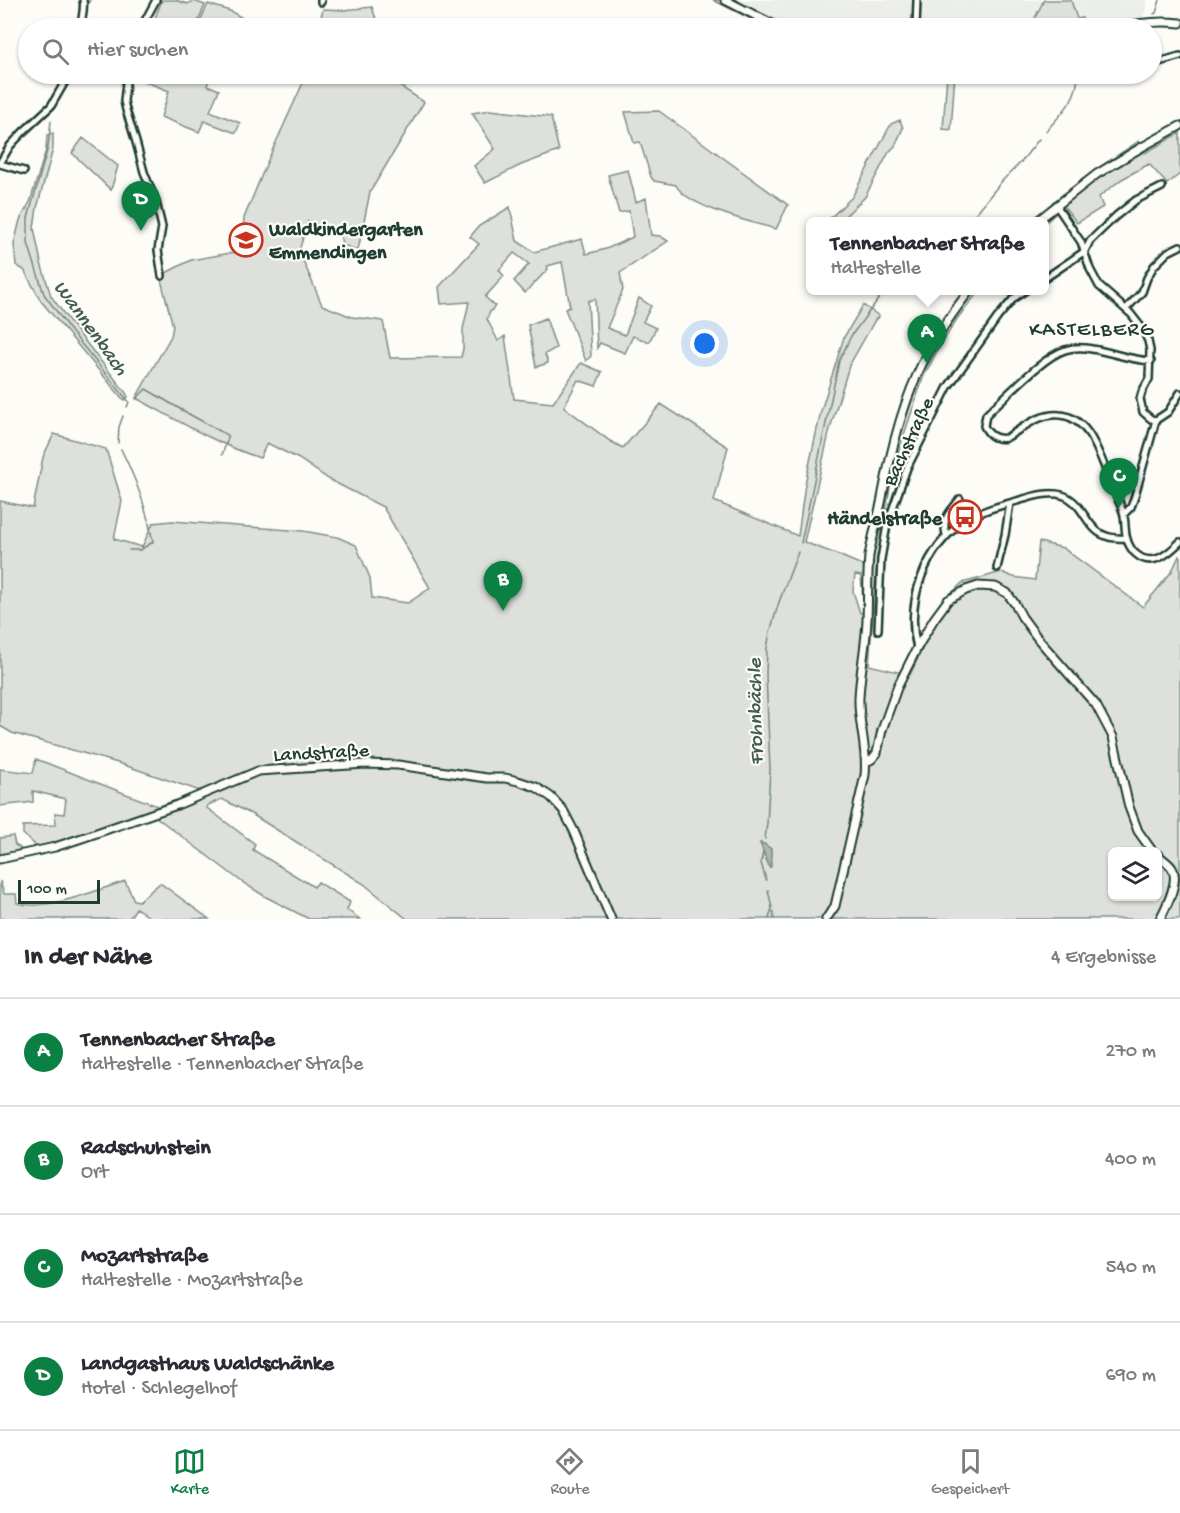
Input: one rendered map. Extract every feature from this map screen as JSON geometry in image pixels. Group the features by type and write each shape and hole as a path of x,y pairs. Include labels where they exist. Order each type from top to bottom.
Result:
{"street":[{"path":"82,18 83,0"},
{"path":"146,18 156,0"},
{"path":"725,0 760,18"},
{"path":"916,18 917,0"},
{"path":"1162,22 1180,23"},
{"path":"1162,61 1180,56"},
{"path":"24,171 0,164 10,146 51,106 64,84"},
{"path":"126,84 124,101 126,110 162,227 158,250 162,276"},
{"path":"1042,217 1097,174 1180,126"},
{"path":"1049,276 1085,251 1090,241 1136,200 1162,187"},
{"path":"1056,205 1081,242 1090,269 1100,286 1136,320 1148,341 1149,379 1140,399 1143,412 1156,420"},
{"path":"1126,309 1142,292 1154,266 1168,252 1180,246"},
{"path":"826,919 835,906 866,762 859,699 861,664 866,642 870,556 886,474 903,413 917,376 940,332 967,295"},
{"name":"Bachstraße","path":"878,630 881,559 887,525 907,468 948,387 998,317 1019,295"},
{"path":"1150,361 1137,361 1082,347 1062,351 1045,361 993,408 986,415 984,422 986,431 1000,439 1006,438 1042,417 1059,414 1075,419 1086,429 1096,446 1124,514 1126,538 1133,552 1145,560 1153,560 1164,557 1180,542"},
{"path":"1124,514 1131,507 1134,499 1156,420 1168,412 1180,393"},
{"path":"917,648 913,635 915,603 918,584 924,569 946,536 973,517 1010,503 1053,493 1071,499 1095,529 1106,537 1126,538"},
{"path":"946,536 945,520 960,500"},
{"path":"997,568 1010,503"},
{"path":"866,762 877,753 882,730 897,688 917,648 948,600 978,586 995,587 1015,604 1039,640 1096,705 1113,737 1138,831 1149,847"},
{"name":"Landstraße","path":"0,859 55,847 85,837 177,805 258,771 365,764 398,765 486,778 505,778 536,787 551,797 562,810 574,831 611,919"},
{"path":"1160,919 1174,888 1176,875 1172,866 1162,858"}],"shaded area":[{"path":"162,0 176,0 187,4 194,1 205,5 199,18 155,18"},
{"path":"713,0 730,0 764,18 749,18"},
{"path":"730,0 1148,0 1143,18 764,18"},
{"path":"1044,0 1071,0 1077,18 1035,18"},
{"path":"208,4 243,18 202,18"},
{"path":"372,7 376,18 321,18 323,9 344,10"},
{"path":"151,84 207,84 219,90 210,111 240,123 236,133 204,121 199,132 161,117 169,91"},
{"path":"302,84 398,84 424,102 370,192 358,250 342,245 340,233 308,221 299,251 322,305 352,317 383,321 390,358 461,357 463,329 469,302 441,304 439,287 479,244 470,237 479,226 510,207 517,241 534,252 582,239 586,254 606,249 633,237 629,211 619,213 608,175 628,170 636,202 646,198 651,235 660,236 668,241 620,273 623,290 607,328 625,335 639,298 651,306 643,322 656,328 649,342 633,336 625,353 600,343 597,348 595,299 588,301 591,356 586,361 565,309 570,307 562,262 547,266 548,269 525,293 514,281 529,264 514,253 499,270 504,276 485,297 495,306 487,319 498,341 505,336 514,399 553,403 581,363 602,372 596,386 578,380 564,407 623,448 661,404 728,447 714,501 798,536 805,484 821,411 844,337 863,305 879,316 849,366 830,429 804,542 864,566 876,505 902,405 919,360 950,310 963,295 976,295 957,319 923,378 894,465 876,574 869,665 910,675 946,599 962,583 1001,572 1013,577 1035,580 1039,542 1063,548 1143,607 1172,571 1179,556 1180,919 407,919 364,884 253,815 222,799 208,805 207,808 255,844 253,850 314,887 318,882 350,902 347,910 360,919 309,919 242,882 152,814 37,851 34,844 23,834 23,826 56,825 55,813 64,814 66,799 33,791 33,802 0,806 0,769 33,773 36,759 165,809 206,793 118,763 12,733 0,726 0,501 33,508 43,457 54,434 106,449 122,501 114,539 142,547 153,523 172,521 303,531 337,537 356,545 370,578 372,598 408,603 430,588 383,507 330,480 299,459 267,443 260,458 212,439 136,398 171,336 173,326 160,276 191,260 248,250 243,232 244,218","holes":["855,575 861,576 864,613 860,613 853,591"]},
{"path":"946,84 954,84 951,130 943,129"},
{"path":"490,110 551,117 559,151 521,165 485,183 474,166 495,149 472,113"},
{"path":"659,111 788,205 776,229 721,213 692,200 676,185 654,181 640,142 634,143 625,112"},
{"path":"900,120 903,128 865,197 844,217 831,217 852,197 891,124"},
{"path":"53,133 53,149 34,228 41,263 51,296 126,393 128,397 125,400 41,301 24,270 16,265 14,244 20,220 30,202 46,150 47,135"},
{"path":"1180,133 1180,174 1167,184 1149,164 1122,179 1099,197 1103,207 1077,223 1064,206 1049,220 1049,217 1036,217 1070,189 1139,141 1145,153"},
{"path":"83,138 118,166 111,190 72,153"},
{"path":"546,318 556,348 545,354 548,363 536,367 528,325"},
{"path":"13,836 15,845 20,848 22,854 0,859 0,838"},
{"path":"760,843 771,849 771,867 769,867"},
{"path":"0,881 4,894 16,894 17,903 29,905 42,905 71,899 125,881 134,900 139,901 160,883 209,919 152,919 136,908 129,919 0,919"}],"waterway":[{"name":"Frohnbächle","path":"1154,14 1160,0"},
{"name":"Frohnbächle","path":"1046,131 1063,112 1072,98 1077,84"},
{"name":"Wannenbach","path":"51,121 48,147 28,218 28,243 44,294 70,330 129,402 127,407"},
{"name":"Frohnbächle","path":"971,217 1039,139"},
{"name":"Frohnbächle","path":"801,543 839,361 851,336 881,295"},
{"name":"Wannenbach","path":"136,399 146,389 227,435 222,455"},
{"name":"Wannenbach","path":"118,443 119,427 123,416"},
{"name":"Wannenbach","path":"121,449 140,494 153,542 140,550 129,550"},
{"name":"Frohnbächle","path":"765,839 770,770 767,648 779,602 798,552"},
{"name":"Frohnbächle","path":"763,852 761,863 766,880"},
{"name":"Frohnbächle","path":"768,890 772,908 769,919"},
{"name":"Frohnbächle","path":"773,911 774,919"}],"place":[{"name":"Landgasthaus Waldschänke","path":"141,231"},
{"name":"Waldkindergarten Emmendingen","path":"246,240"},
{"name":"Tennenbacher Straße","path":"927,364"},
{"name":"Mozartstraße","path":"1119,508"},
{"name":"Händelstraße","path":"965,517"},
{"name":"Radschuhstein","path":"503,611"}],"district":[{"name":"KASTELBERG","path":"1092,328"}]}
